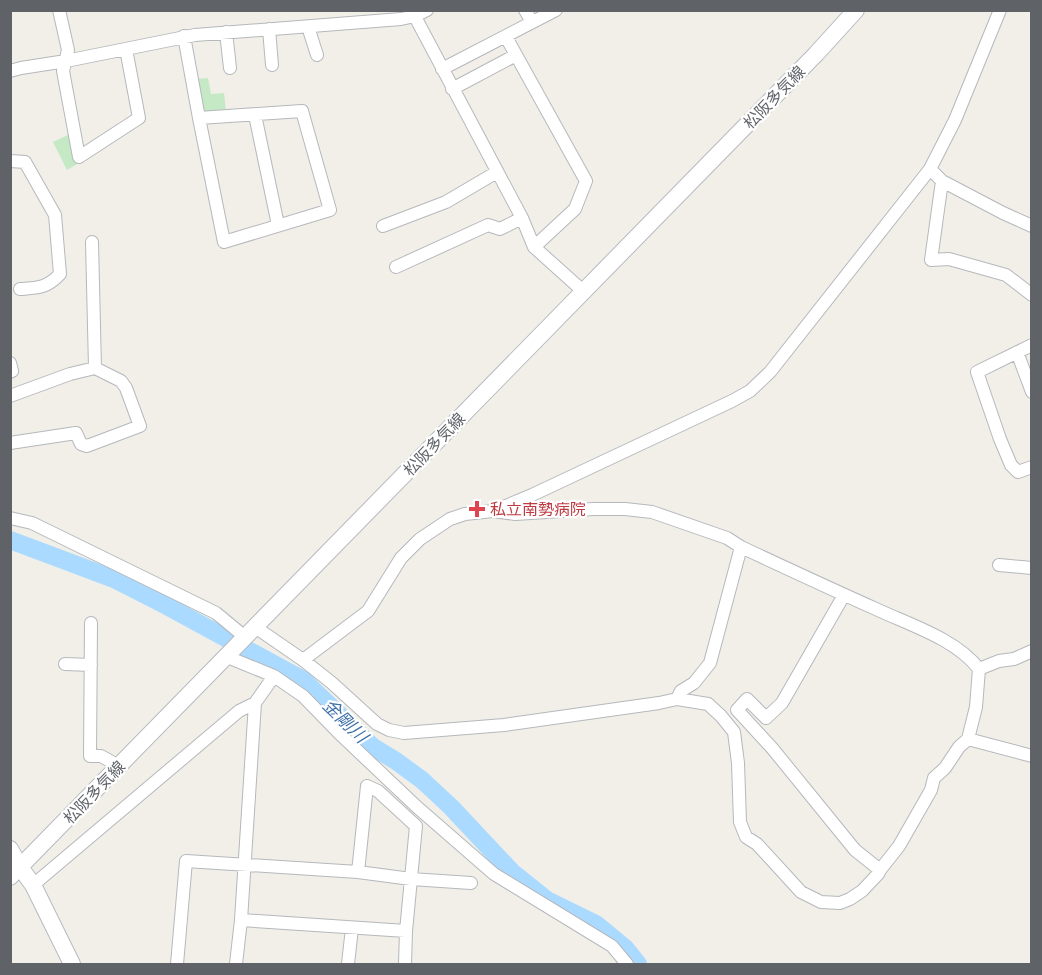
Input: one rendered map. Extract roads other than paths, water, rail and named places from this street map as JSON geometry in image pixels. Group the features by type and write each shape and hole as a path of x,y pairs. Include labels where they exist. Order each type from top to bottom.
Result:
{"main road":[{"name":"松阪多気線","path":"15,872 816,54 856,10"},
{"path":"10,849 15,872 33,885 72,964"}],"street":[{"path":"59,10 68,50 63,71 79,157 139,118 126,49"},
{"path":"10,71 184,36 401,19 427,10"},
{"path":"525,10 532,22"},
{"path":"442,69 556,10"},
{"path":"493,511 732,402 750,391 770,372 930,169 955,120 1000,10"},
{"path":"413,13 522,218 534,247 583,291"},
{"path":"311,26 310,33 317,55"},
{"path":"268,29 272,65"},
{"path":"226,32 230,68"},
{"path":"184,36 199,118 224,242 330,210 303,111 199,118"},
{"path":"506,37 586,181 575,209 534,247"},
{"path":"452,88 516,55"},
{"path":"255,115 278,225"},
{"path":"10,161 25,162 55,215 60,274 51,284 39,288 20,289"},
{"path":"930,169 942,181 1032,226"},
{"path":"383,226 446,202 497,172"},
{"path":"942,181 931,260 949,259 1006,275 1032,295"},
{"path":"396,267 488,225 500,229 522,218"},
{"path":"92,242 95,368"},
{"path":"1032,345 977,372 1011,465 1018,471 1032,467"},
{"path":"1017,352 1032,392"},
{"path":"10,363 12,371 10,372"},
{"path":"10,396 70,374 95,368 121,381 126,388 140,426 87,446 81,444 76,433 10,443"},
{"path":"239,642 303,660 377,724 389,730 404,733 504,725 677,699 708,704 722,716 734,732 738,763 740,822 746,837 757,844 801,892 821,902 840,903 862,891 878,874 899,846 931,790 934,778 968,739 976,707 979,669 972,660 938,637 741,547 727,538 652,512 625,509 515,514 493,511 465,514 450,519 420,539 401,558 368,611 303,660"},
{"path":"10,518 32,523 216,613 239,642 274,676 303,696 401,791 494,874 612,946 627,964"},
{"path":"677,699 681,691 694,682 710,663 741,547"},
{"path":"999,564 1032,568"},
{"path":"844,595 782,703 766,718 747,699 737,710 772,748 855,850 879,870"},
{"path":"91,623 90,756 101,756 119,766"},
{"path":"979,669 1032,651"},
{"path":"65,664 91,664"},
{"path":"33,885 239,711 255,703 274,676"},
{"path":"236,964 255,703"},
{"path":"968,739 1032,756"},
{"path":"358,872 367,786 378,791 416,826 405,964"},
{"path":"177,964 186,861 358,872 411,879 471,883"},
{"path":"241,920 406,931"},
{"path":"348,964 352,928"}],"waterway":[{"name":"金剛川","path":"10,540 114,579 303,680 373,747 422,780 451,807 512,872 547,900 596,924 625,948 638,964"}],"place":[{"name":"私立南勢病院","path":"477,509"}]}
